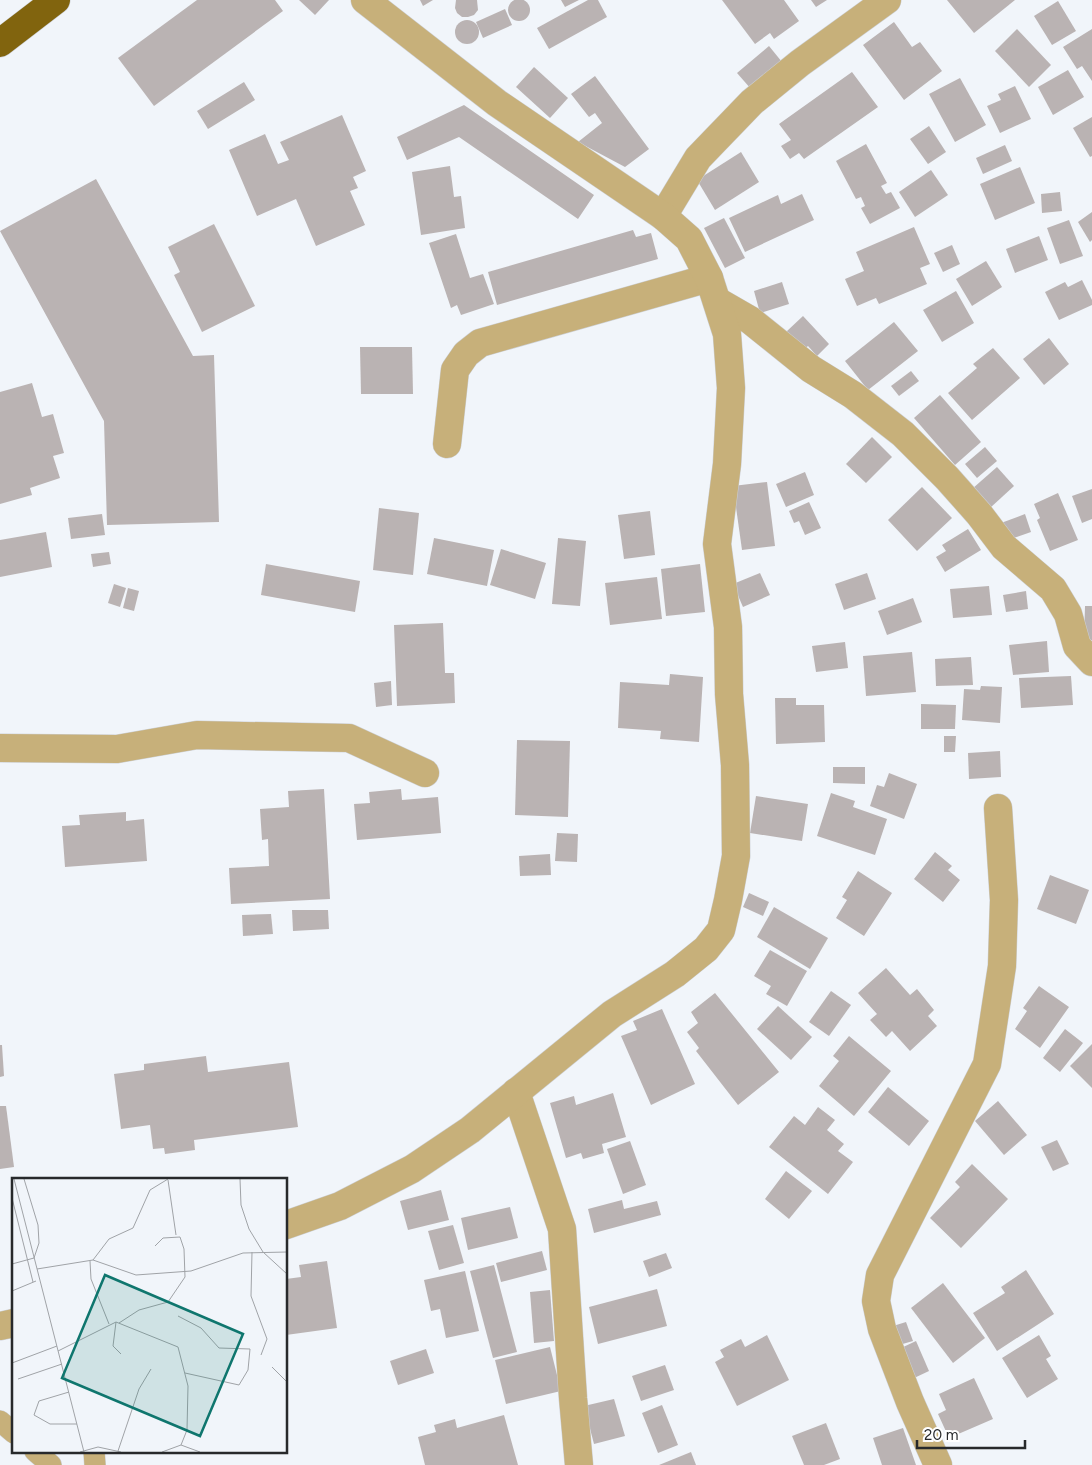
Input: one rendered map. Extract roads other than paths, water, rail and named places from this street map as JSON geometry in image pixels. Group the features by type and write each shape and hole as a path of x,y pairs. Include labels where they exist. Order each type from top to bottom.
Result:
{"highway":[{"path":"0,43 56,0"}],"street":[{"path":"288,1224 340,1206 412,1170 470,1130 612,1014 675,974 706,949 721,930 736,856 735,765 729,694 728,627 717,544 727,464 731,388 726,334 713,289 689,239 663,216 497,103 365,0"},
{"path":"663,216 698,158 752,102 800,63 887,0"},
{"path":"447,444 455,370 466,354 480,343 713,289"},
{"path":"713,289 811,369 853,395 903,434 947,478 979,514 1004,547 1053,590 1068,614 1077,646 1092,662"},
{"path":"0,748 116,749 197,735 349,738 425,773"},
{"path":"938,1465 910,1402 882,1330 876,1301 880,1275 986,1064 1002,966 1004,900 998,808"},
{"path":"516,1092 562,1229 572,1398 579,1465"}],"lane":[{"path":"0,1421 12,1431"},
{"path":"36,1452 51,1465"},
{"path":"94,1452 95,1465"}]}
